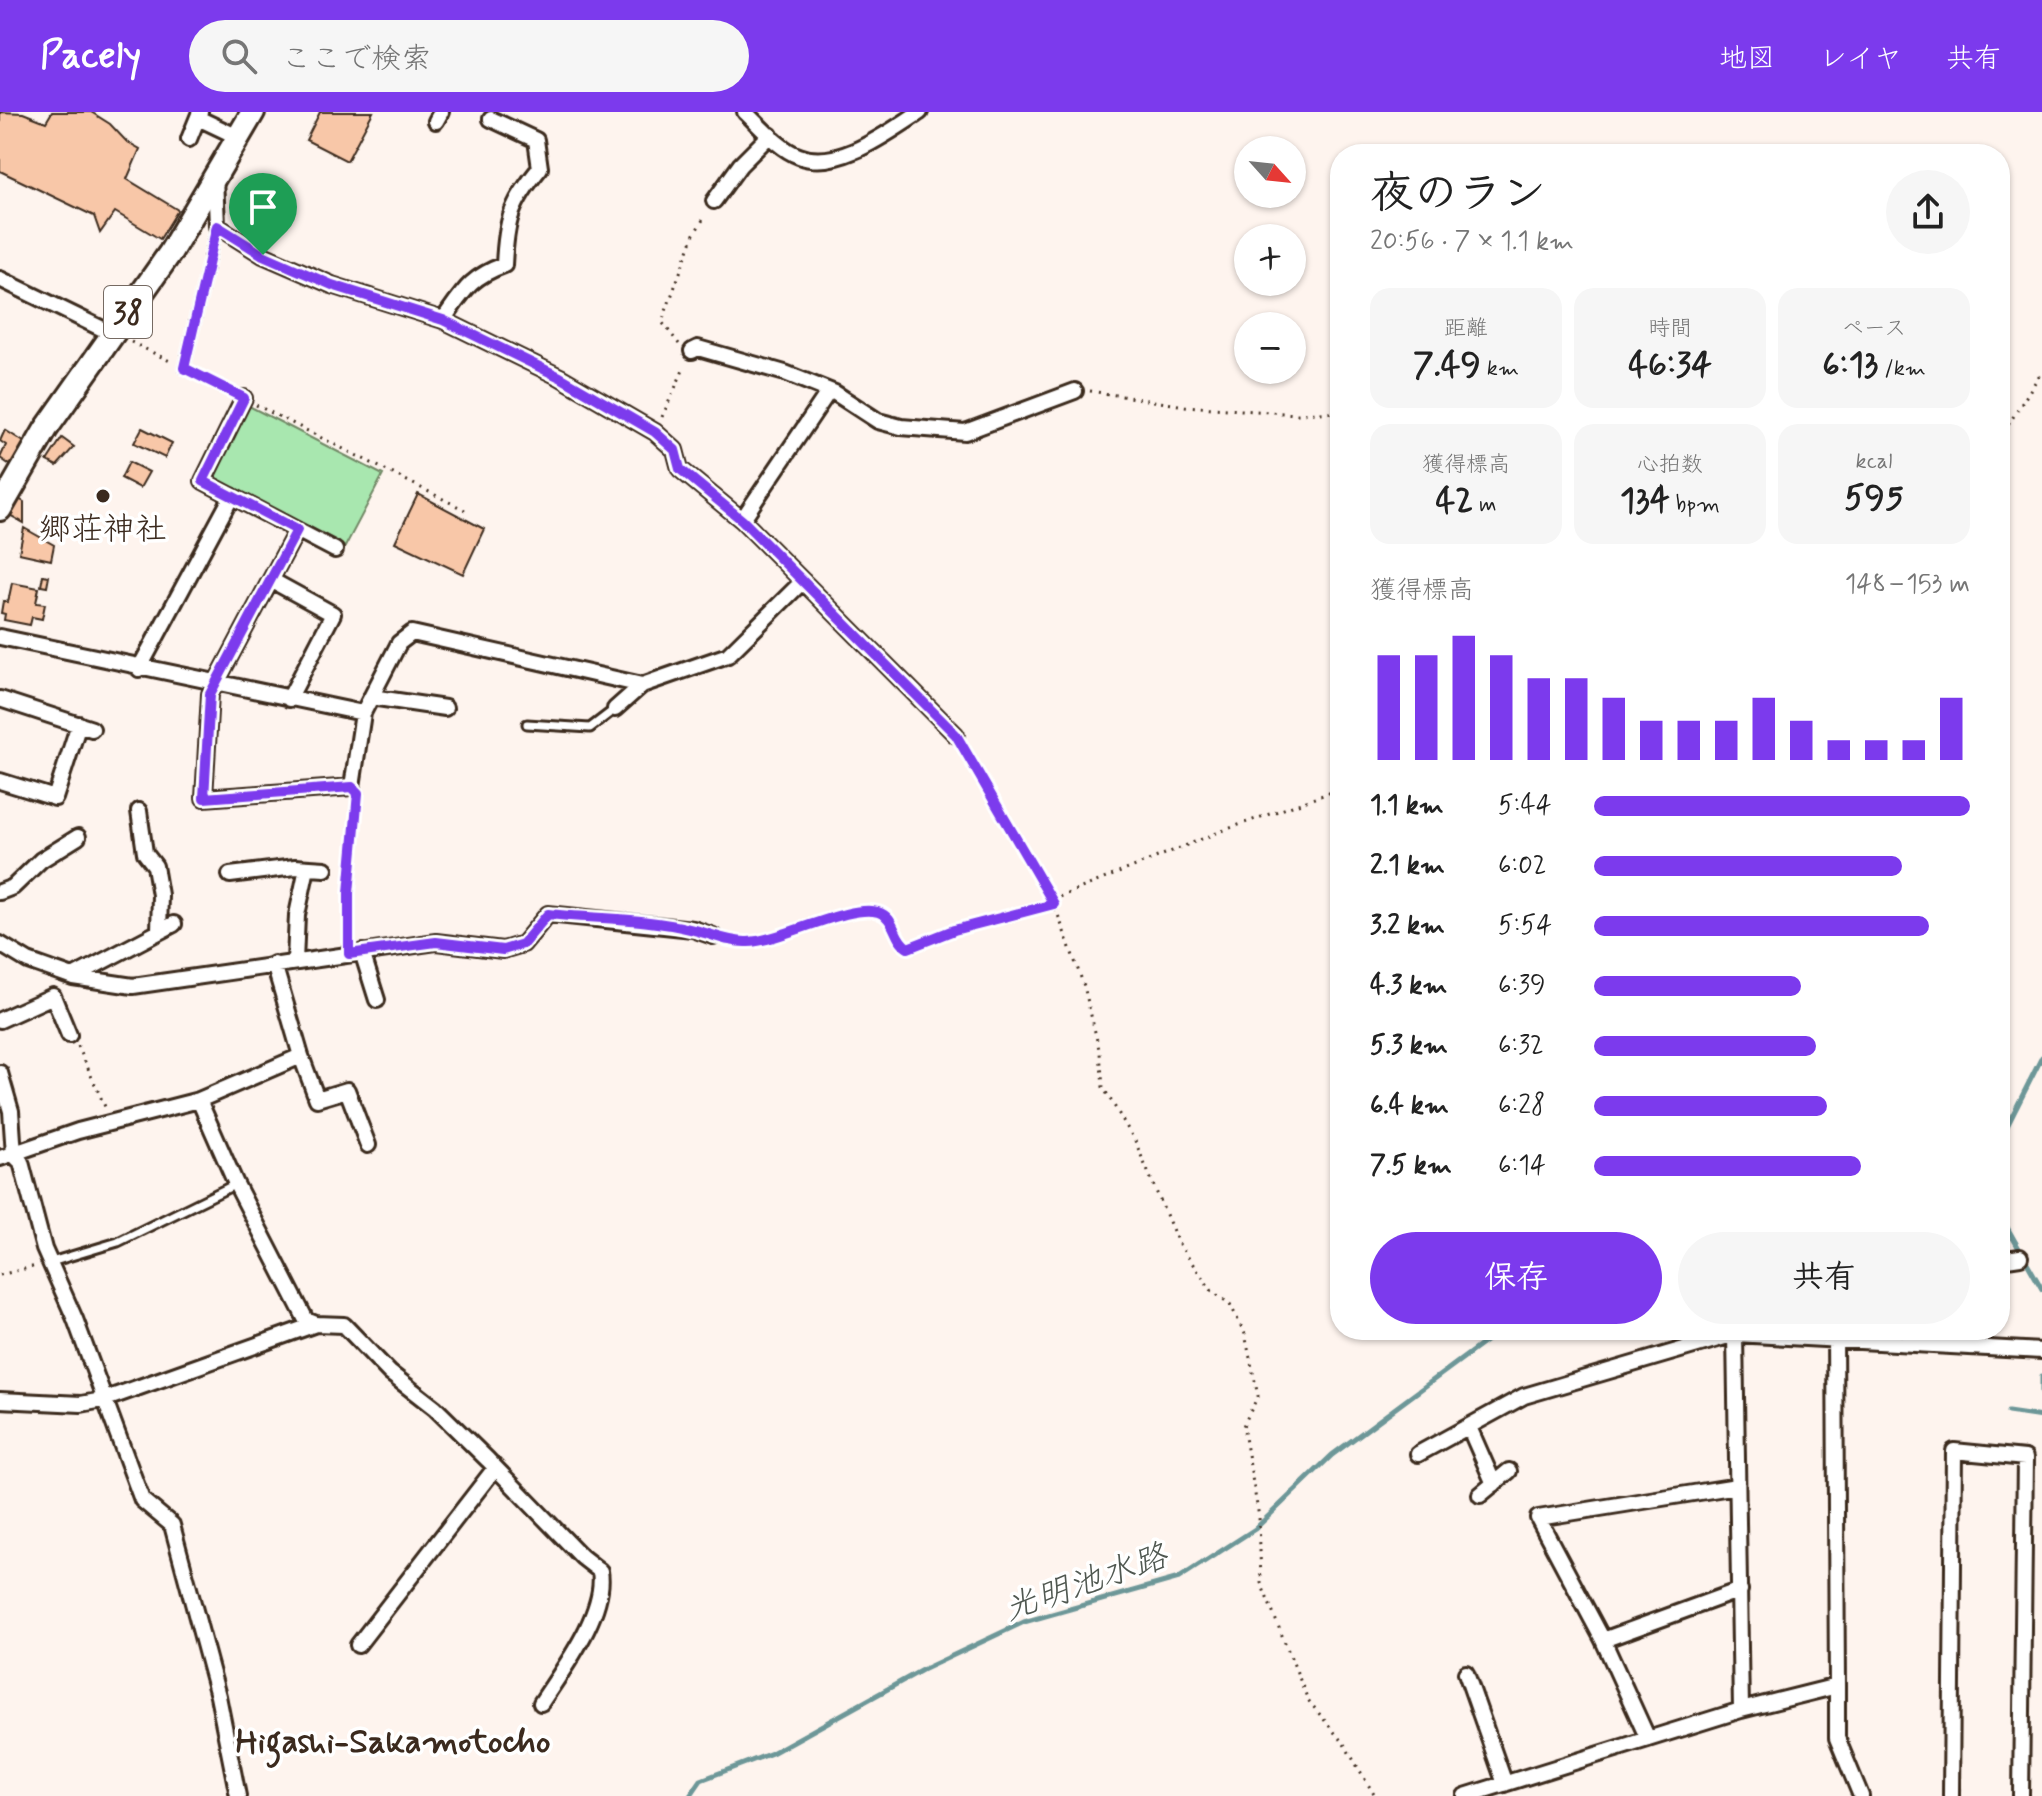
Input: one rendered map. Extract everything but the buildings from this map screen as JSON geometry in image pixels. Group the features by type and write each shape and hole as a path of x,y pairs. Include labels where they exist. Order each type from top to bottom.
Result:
{"main road":[{"name":"38","path":"0,509 46,429 170,253 253,112"}],"street":[{"path":"745,112 799,156 823,159 862,149 920,112"},
{"path":"189,139 199,115 238,137"},
{"path":"443,320 469,284 481,273 504,265 508,215 540,168 536,140 491,119"},
{"path":"714,201 740,165 770,135"},
{"path":"215,176 217,226 263,255 332,285 443,320 560,377 655,432 675,450 680,469 742,520 956,735"},
{"path":"0,279 113,334"},
{"path":"692,351 698,348 785,373 829,391 878,421 901,427 965,432 1075,391"},
{"path":"742,520 829,391"},
{"path":"244,398 203,481 335,550"},
{"path":"139,669 232,496"},
{"path":"297,530 210,694 204,798 352,787 363,713 399,643 412,633 642,685"},
{"path":"271,580 333,614 289,699"},
{"path":"615,709 642,685 728,655 803,581"},
{"path":"0,637 215,685 363,713"},
{"path":"371,697 445,708"},
{"path":"0,699 85,727 55,798 0,781"},
{"path":"139,811 138,854 155,866 160,895 159,931"},
{"path":"0,892 13,887 41,860 71,846"},
{"path":"295,961 297,915 307,868"},
{"path":"230,875 325,869"},
{"path":"0,944 28,961 73,977 133,986 436,942 503,950 523,944 548,914 693,929 713,936"},
{"path":"73,977 174,924"},
{"path":"356,953 377,1000"},
{"path":"274,964 317,1099 347,1090 368,1145"},
{"path":"0,1020 53,996 69,1035"},
{"path":"7,1156 78,1131 199,1100 301,1056"},
{"path":"0,1073 11,1111 7,1156 0,1169"},
{"path":"199,1100 236,1184 306,1320 316,1324 344,1325 390,1373 435,1408 582,1557 600,1571 602,1584 583,1638 541,1703"},
{"path":"7,1156 21,1162 28,1198 142,1500 172,1525 218,1696 238,1796"},
{"path":"2010,1258 2020,1257"},
{"path":"0,1400 81,1404 103,1400 316,1324"},
{"path":"1418,1454 1524,1396 1709,1340"},
{"path":"1735,1340 1741,1710"},
{"path":"1835,1340 1837,1738 1861,1796"},
{"path":"1947,1340 2042,1351"},
{"path":"1469,1427 1494,1484"},
{"path":"1951,1796 1954,1451 2025,1458 2021,1796"},
{"path":"358,1645 495,1468"},
{"path":"1480,1495 1509,1471"},
{"path":"1648,1739 1603,1640 1538,1518 1737,1486"},
{"path":"1603,1640 1740,1590"},
{"path":"1466,1673 1505,1784"},
{"path":"1465,1796 1741,1710 1837,1686"}],"lane":[{"path":"184,368 217,226"},
{"path":"527,724 590,728 615,709"},
{"path":"51,1262 118,1242 236,1184"}],"path":[{"path":"655,432 692,351 681,347 662,322 694,234 714,201"},
{"path":"113,334 465,510"},
{"path":"2010,422 2042,371"},
{"path":"1075,391 1185,406 1297,414 1330,412"},
{"path":"956,735 1053,902 1084,986 1100,1053 1103,1087 1135,1141 1178,1243 1212,1291 1230,1304 1245,1334 1258,1396 1243,1426 1259,1517 1261,1583 1308,1700 1344,1744 1375,1796"},
{"path":"352,787 358,797 349,893 356,953"},
{"path":"713,936 746,942 777,938 813,921 868,911 879,912 889,919 900,944 908,948 954,930 1053,902 1219,832 1330,793"},
{"path":"69,1035 74,1039 113,1123"},
{"path":"0,1275 51,1262"}],"green space":[{"path":"247,405 383,475 345,547 215,481 213,473"}],"waterway":[{"name":"光明池水路","path":"2010,1120 2042,1057"},
{"path":"2010,1233 2042,1289"},
{"name":"光明池水路","path":"690,1796 701,1780 772,1753 922,1670 1024,1622 1179,1578 1255,1529 1332,1455 1487,1340"},
{"path":"2042,1376 2042,1392"},
{"path":"2008,1412 2042,1417"}],"place":[{"name":"郷荘神社","path":"103,496"}],"district":[{"name":"Higashi-Sakamotocho","path":"393,1740"}],"route":[{"path":"217,226 263,255 332,285 443,320 560,377 655,432 675,450 680,469 742,520 832,607 956,735 1000,806 1054,904 954,930 908,948 900,944 889,919 879,912 868,911 813,921 777,938 746,942 693,929 548,914 523,944 503,950 436,942 349,954 349,893 358,793 352,787 204,798 210,694 297,530 203,481 244,398 184,368 217,226"}]}
